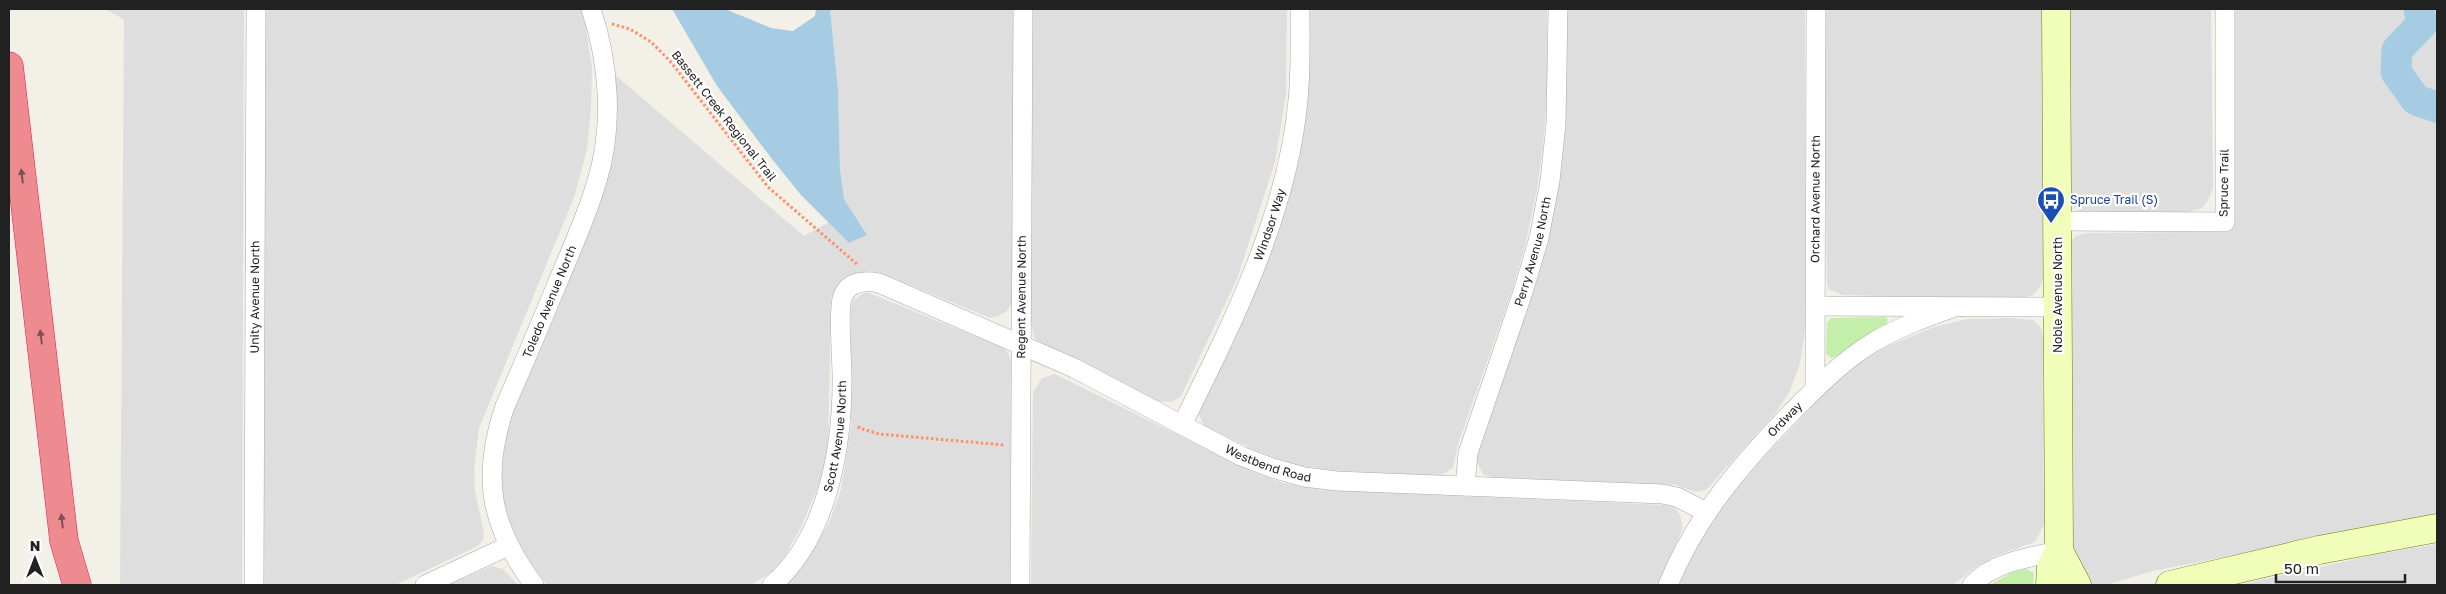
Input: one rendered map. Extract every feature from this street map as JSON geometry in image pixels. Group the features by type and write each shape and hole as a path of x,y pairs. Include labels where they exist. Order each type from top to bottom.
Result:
{"highway":[{"path":"9,66 64,541 77,585"}],"street":[{"name":"Unity Avenue North","path":"254,585 256,9"},
{"name":"Toledo Avenue North","path":"534,585 516,561 508,546 493,501 492,468 494,437 505,406 583,224 598,179 606,132 607,84 601,37 591,9"},
{"name":"Regent Avenue North","path":"1020,585 1023,9"},
{"name":"Windsor Way","path":"1182,425 1239,307 1278,198 1290,150 1298,100 1300,9"},
{"name":"Perry Avenue North","path":"1465,486 1468,453 1524,292 1539,238 1550,181 1556,124 1558,9"},
{"name":"Orchard Avenue North","path":"1815,389 1816,9"},
{"name":"Noble Avenue North","path":"2050,585 2051,567 2059,550 2056,9"},
{"name":"Spruce Trail","path":"2058,222 2225,222 2225,9"},
{"name":"Westbend Road","path":"863,280 879,283 1074,368 1241,456 1272,468 1304,477 1336,482 1662,494 1676,497 1706,512"},
{"name":"Scott Avenue North","path":"772,585 797,559 814,527 830,481 839,439 842,395 842,298 852,284 863,280"},
{"name":"Ordway","path":"1815,306 2057,307"},
{"name":"Ordway","path":"1668,585 1684,550 1706,512 1745,460 1815,389 1872,343 1904,326 1952,308"},
{"path":"2175,585 2311,552 2437,528"},
{"path":"425,585 508,546"},
{"path":"1972,585 1990,572 2008,564 2059,550"},
{"name":"Noble Avenue North","path":"2059,550 2077,585"}],"path":[{"name":"Bassett Creek Regional Trail","path":"610,16 612,23 630,29 651,42 670,61 768,187 801,218 863,268 863,280"},
{"path":"858,418 859,428 879,434 1007,446"}],"shaded area":[{"path":"106,9 244,9 242,585 120,585 124,20"},
{"path":"262,9 581,9 585,23 592,67 591,109 587,149 575,195 479,428 474,470 475,491 484,533 483,540 478,546 395,585 263,585"},
{"path":"830,9 1015,9 1012,303 1007,311 990,318 883,274 870,271 847,276 831,298 828,452 818,487 801,527 785,556 772,572 751,585 547,585 519,547 501,501 500,439 567,276 614,74 804,236 829,222 849,243 867,235 844,199 840,169 838,89"},
{"path":"1033,9 1287,9 1286,94 1275,162 1237,279 1181,396 1172,402 1153,401 1039,343 1034,337 1031,321"},
{"path":"1307,9 1547,9 1547,94 1543,146 1537,189 1525,246 1512,291 1458,444 1453,468 1439,476 1328,470 1296,465 1263,454 1204,426 1198,412 1265,259"},
{"path":"1567,9 1805,9 1805,330 1800,363 1790,391 1777,411 1706,490 1696,492 1676,485 1492,477 1484,475 1476,461 1476,453 1564,134"},
{"path":"1824,9 2042,9 2043,279 2040,287 2033,295 2025,298 2005,299 1842,295 1829,289 1827,283"},
{"path":"2067,9 2211,9 2213,188 2202,208 2185,213 2079,211 2069,202"},
{"path":"2233,9 2437,9 2437,515 2153,571 2106,585 2090,585 2075,559 2068,521 2070,242 2076,236 2087,233 2197,232 2220,218"},
{"path":"863,293 869,293 1004,348 1009,354 1011,362 1010,585 786,585 805,563 829,523 841,490 851,426 851,307 853,301"},
{"path":"2011,318 2033,320 2041,328 2043,336 2044,524 2035,542 1995,556 1974,568 1953,585 1679,585 1696,545 1720,508 1765,456 1829,389 1861,362 1888,346 1934,327 1968,319"},
{"path":"1055,374 1255,473 1283,483 1323,490 1666,505 1675,508 1680,515 1683,528 1658,585 1031,585 1033,392 1042,378"},
{"path":"2437,544 2437,585 2238,585 2374,555"},
{"path":"492,566 503,569 518,585 448,585"}],"green space":[{"path":"1885,317 1888,319 1886,325 1849,349 1831,358 1826,354 1827,323 1831,318"},
{"path":"2026,569 2034,573 2033,585 1990,585 2011,573"}],"water":[{"path":"672,9 725,9 771,28 793,31 815,16 816,9 830,9 838,89 840,169 844,199 867,235 849,243 801,195 717,86"}],"waterway":[{"path":"2419,9 2422,24 2397,50 2396,72 2416,100 2437,107"}],"place":[{"name":"Spruce Trail (S)","path":"2051,224"}]}
